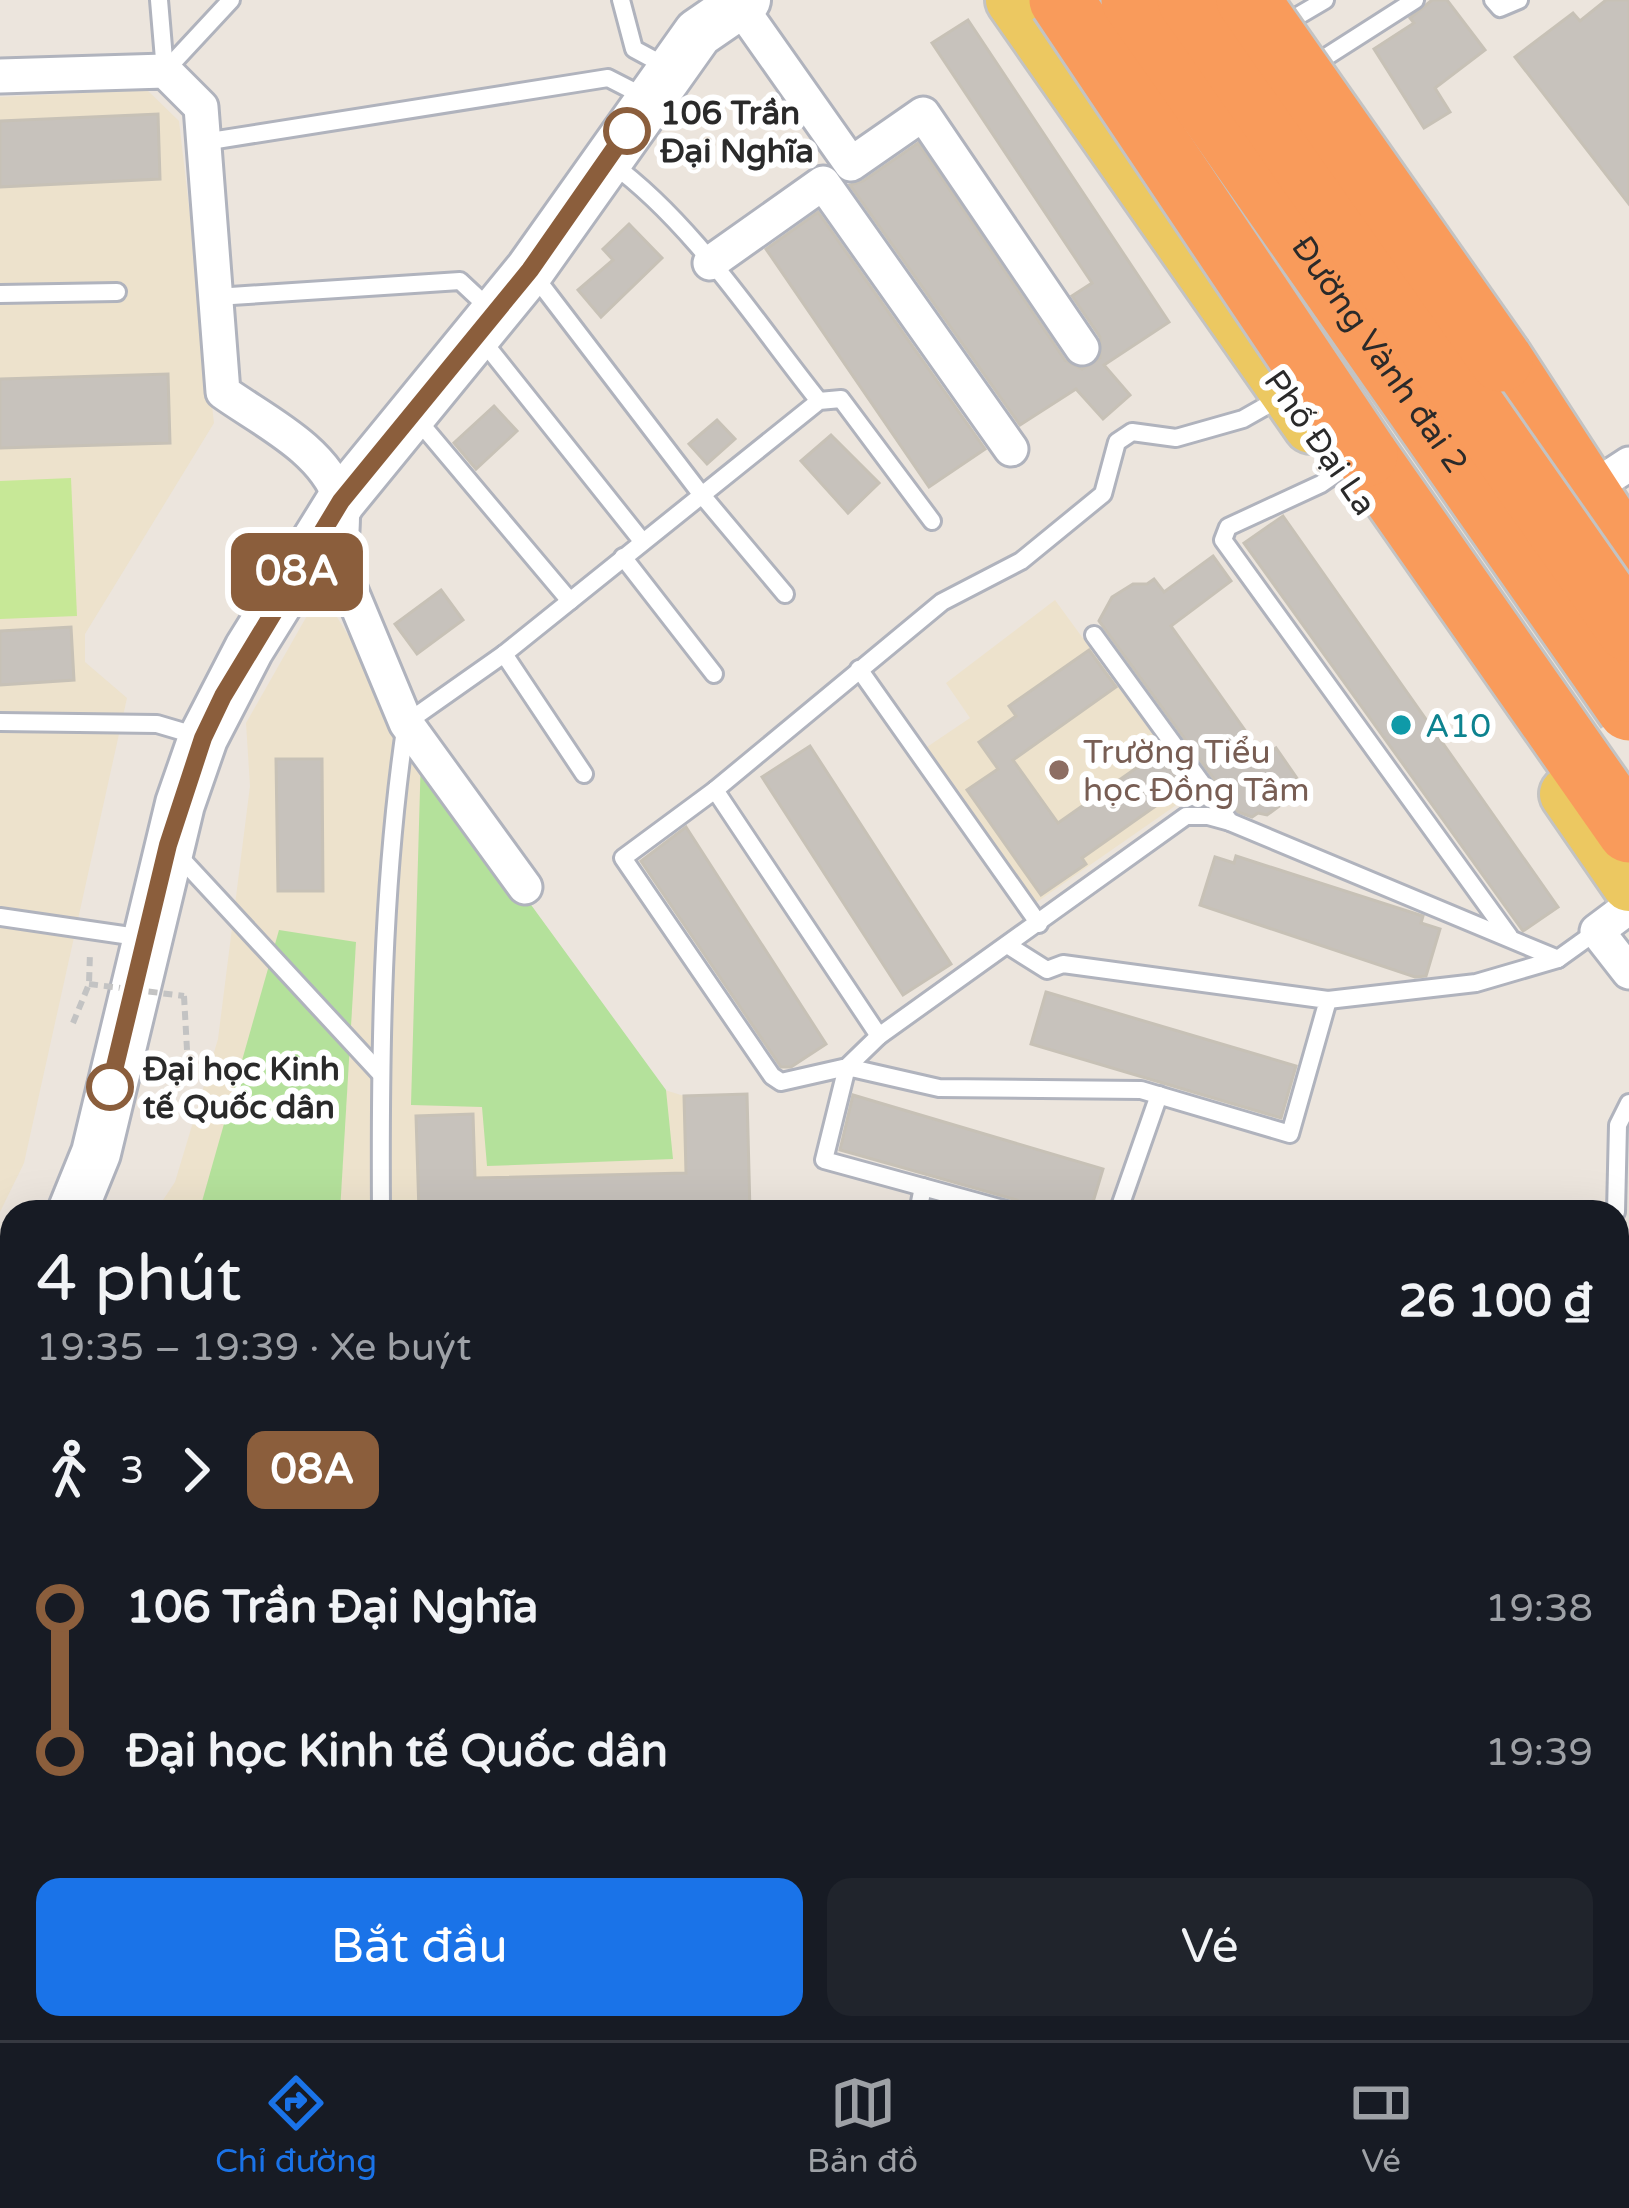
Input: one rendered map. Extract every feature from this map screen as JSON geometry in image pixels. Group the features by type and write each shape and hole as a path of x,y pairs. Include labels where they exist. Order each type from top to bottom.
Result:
{"highway":[{"path":"1061,0 1353,462 1629,831"},
{"name":"Đường Vành đai 2","path":"1133,0 1629,709"},
{"path":"1261,14 1501,360 1629,557"},
{"name":"Đường Vành đai 2","path":"1261,14 1629,630"}],"main road":[{"name":"Phố Đại La","path":"1013,0 1288,392 1353,462 1629,884"},
{"name":"Phố Đại La","path":"1085,0 1629,789"},
{"path":"1144,91 1261,14"},
{"path":"1261,14 1314,147 1629,616"},
{"path":"1261,14 1385,160 1621,485"},
{"path":"1314,147 1385,160"},
{"path":"1216,294 1243,226"}],"street":[{"path":"78,1200 96,1153 168,845 203,738 249,649 341,501 530,270 698,33 743,2 837,173 1011,448"},
{"path":"0,76 165,71 201,107 223,392 307,451 329,478 341,501 340,562 406,723 525,887"},
{"path":"710,263 922,114 1082,347"},
{"path":"1629,907 1597,931 1629,972"}],"lane":[{"path":"159,0 165,71"},
{"path":"165,71 231,0"},
{"path":"620,0 634,49 660,85"},
{"path":"1261,14 1415,0"},
{"path":"1493,0 1500,8 1519,0"},
{"path":"204,142 608,78 660,85"},
{"path":"607,160 641,184 818,401"},
{"path":"530,270 701,494 784,594"},
{"path":"216,297 460,280 486,324 642,541"},
{"path":"0,294 117,292"},
{"path":"1288,392 1244,418 1176,438 1132,432 1117,442 1103,494 1021,561 942,602 715,790 623,858 772,1076 781,1082 847,1067 939,1088 1141,1090 1290,1134 1328,1000"},
{"path":"381,1200 379,1072 398,778 406,723 504,654 818,401 841,399 932,521"},
{"path":"412,412 569,601"},
{"path":"1353,462 1321,484 1228,527 1223,540 1510,937"},
{"path":"622,557 714,674"},
{"path":"1094,635 1230,822"},
{"path":"504,654 584,774"},
{"path":"860,669 1039,924"},
{"path":"0,722 157,724 203,738"},
{"path":"715,790 879,1036"},
{"path":"972,1200 824,1160 847,1067 879,1036 1186,816 1230,822 1558,958"},
{"path":"168,845 379,1072"},
{"path":"0,917 145,938"},
{"path":"1009,946 1047,970 1063,964 1328,1000 1476,983 1558,958 1597,931"},
{"path":"1122,1200 1159,1095"},
{"path":"1616,1200 1618,1130 1629,1103"},
{"path":"920,1200 923,1186"}],"path":[{"path":"73,1023 89,983 90,942"},
{"path":"89,983 184,996 187,1050"}],"shaded area":[{"name":"Đại học Kinh tế Quốc dân","path":"147,90 179,121 214,423 85,634 85,662 127,698 24,1163 6,1200 0,1200 0,97"},
{"name":"Đại học Kinh tế Quốc dân","path":"321,591 421,754 665,1090 684,1096 747,1094 750,1200 163,1200 175,1182 218,1039 250,786 246,723"},
{"name":"Trường Tiểu học Đồng Tâm","path":"1055,600 1195,792 1034,904 924,749 970,718 946,683"}],"green space":[{"path":"71,478 77,616 0,619 0,481"},
{"path":"421,754 666,1090 673,1159 487,1166 482,1107 411,1105"},
{"path":"279,930 356,942 341,1200 202,1200"}],"building":[{"path":"1432,0 1447,0 1485,50 1435,88 1450,112 1424,128 1374,49 1414,23 1410,18"},
{"path":"1606,0 1629,0 1629,204 1515,57 1573,13 1580,21"},
{"path":"968,20 1169,322 1104,365 1130,395 1103,419 1076,389 1020,425 850,185 918,143 1065,360 1082,369 1100,358 1100,337 1072,296 1092,283 932,43"},
{"path":"158,114 160,179 0,187 0,121"},
{"path":"818,212 985,449 929,487 766,249"},
{"path":"629,224 662,258 601,317 578,290 613,260 603,249"},
{"path":"168,374 170,443 0,448 0,379"},
{"path":"494,406 517,431 476,469 454,443"},
{"path":"717,420 735,439 707,464 689,444"},
{"path":"831,435 879,483 848,513 801,461"},
{"name":"A10","path":"1283,516 1558,907 1523,931 1244,543"},
{"path":"1213,556 1231,581 1171,626 1264,757 1276,748 1301,784 1267,815 1238,812 1099,621 1112,597 1133,584 1154,579 1164,592"},
{"path":"441,590 463,620 417,654 395,624"},
{"path":"71,627 74,680 0,685 0,631"},
{"path":"1089,650 1116,687 1013,760 1058,823 1162,750 1187,784 1082,858 1086,864 1041,895 967,790 998,769 979,742 1016,716 1009,706"},
{"path":"810,746 951,964 903,995 762,777"},
{"path":"276,759 322,759 323,891 278,891"},
{"path":"686,827 826,1044 791,1067 781,1067 641,861"},
{"path":"1236,856 1423,916 1421,923 1440,929 1426,976 1415,977 1200,905 1215,857 1234,863"},
{"path":"1046,992 1296,1066 1281,1118 1031,1044"},
{"path":"747,1094 750,1200 419,1200 416,1116 473,1114 475,1178 686,1173 684,1096"},
{"path":"853,1095 1103,1169 1094,1200 1017,1200 840,1150"}],"bus line":[{"name":"08A","path":"110,1087 168,845 203,738 223,696 341,501 530,270 627,131"}],"place":[{"name":"106 Trần Đại Nghĩa","path":"627,131"},
{"name":"A10","path":"1401,725"},
{"name":"Trường Tiểu học Đồng Tâm","path":"1059,770"},
{"name":"Đại học Kinh tế Quốc dân","path":"110,1087"}]}
